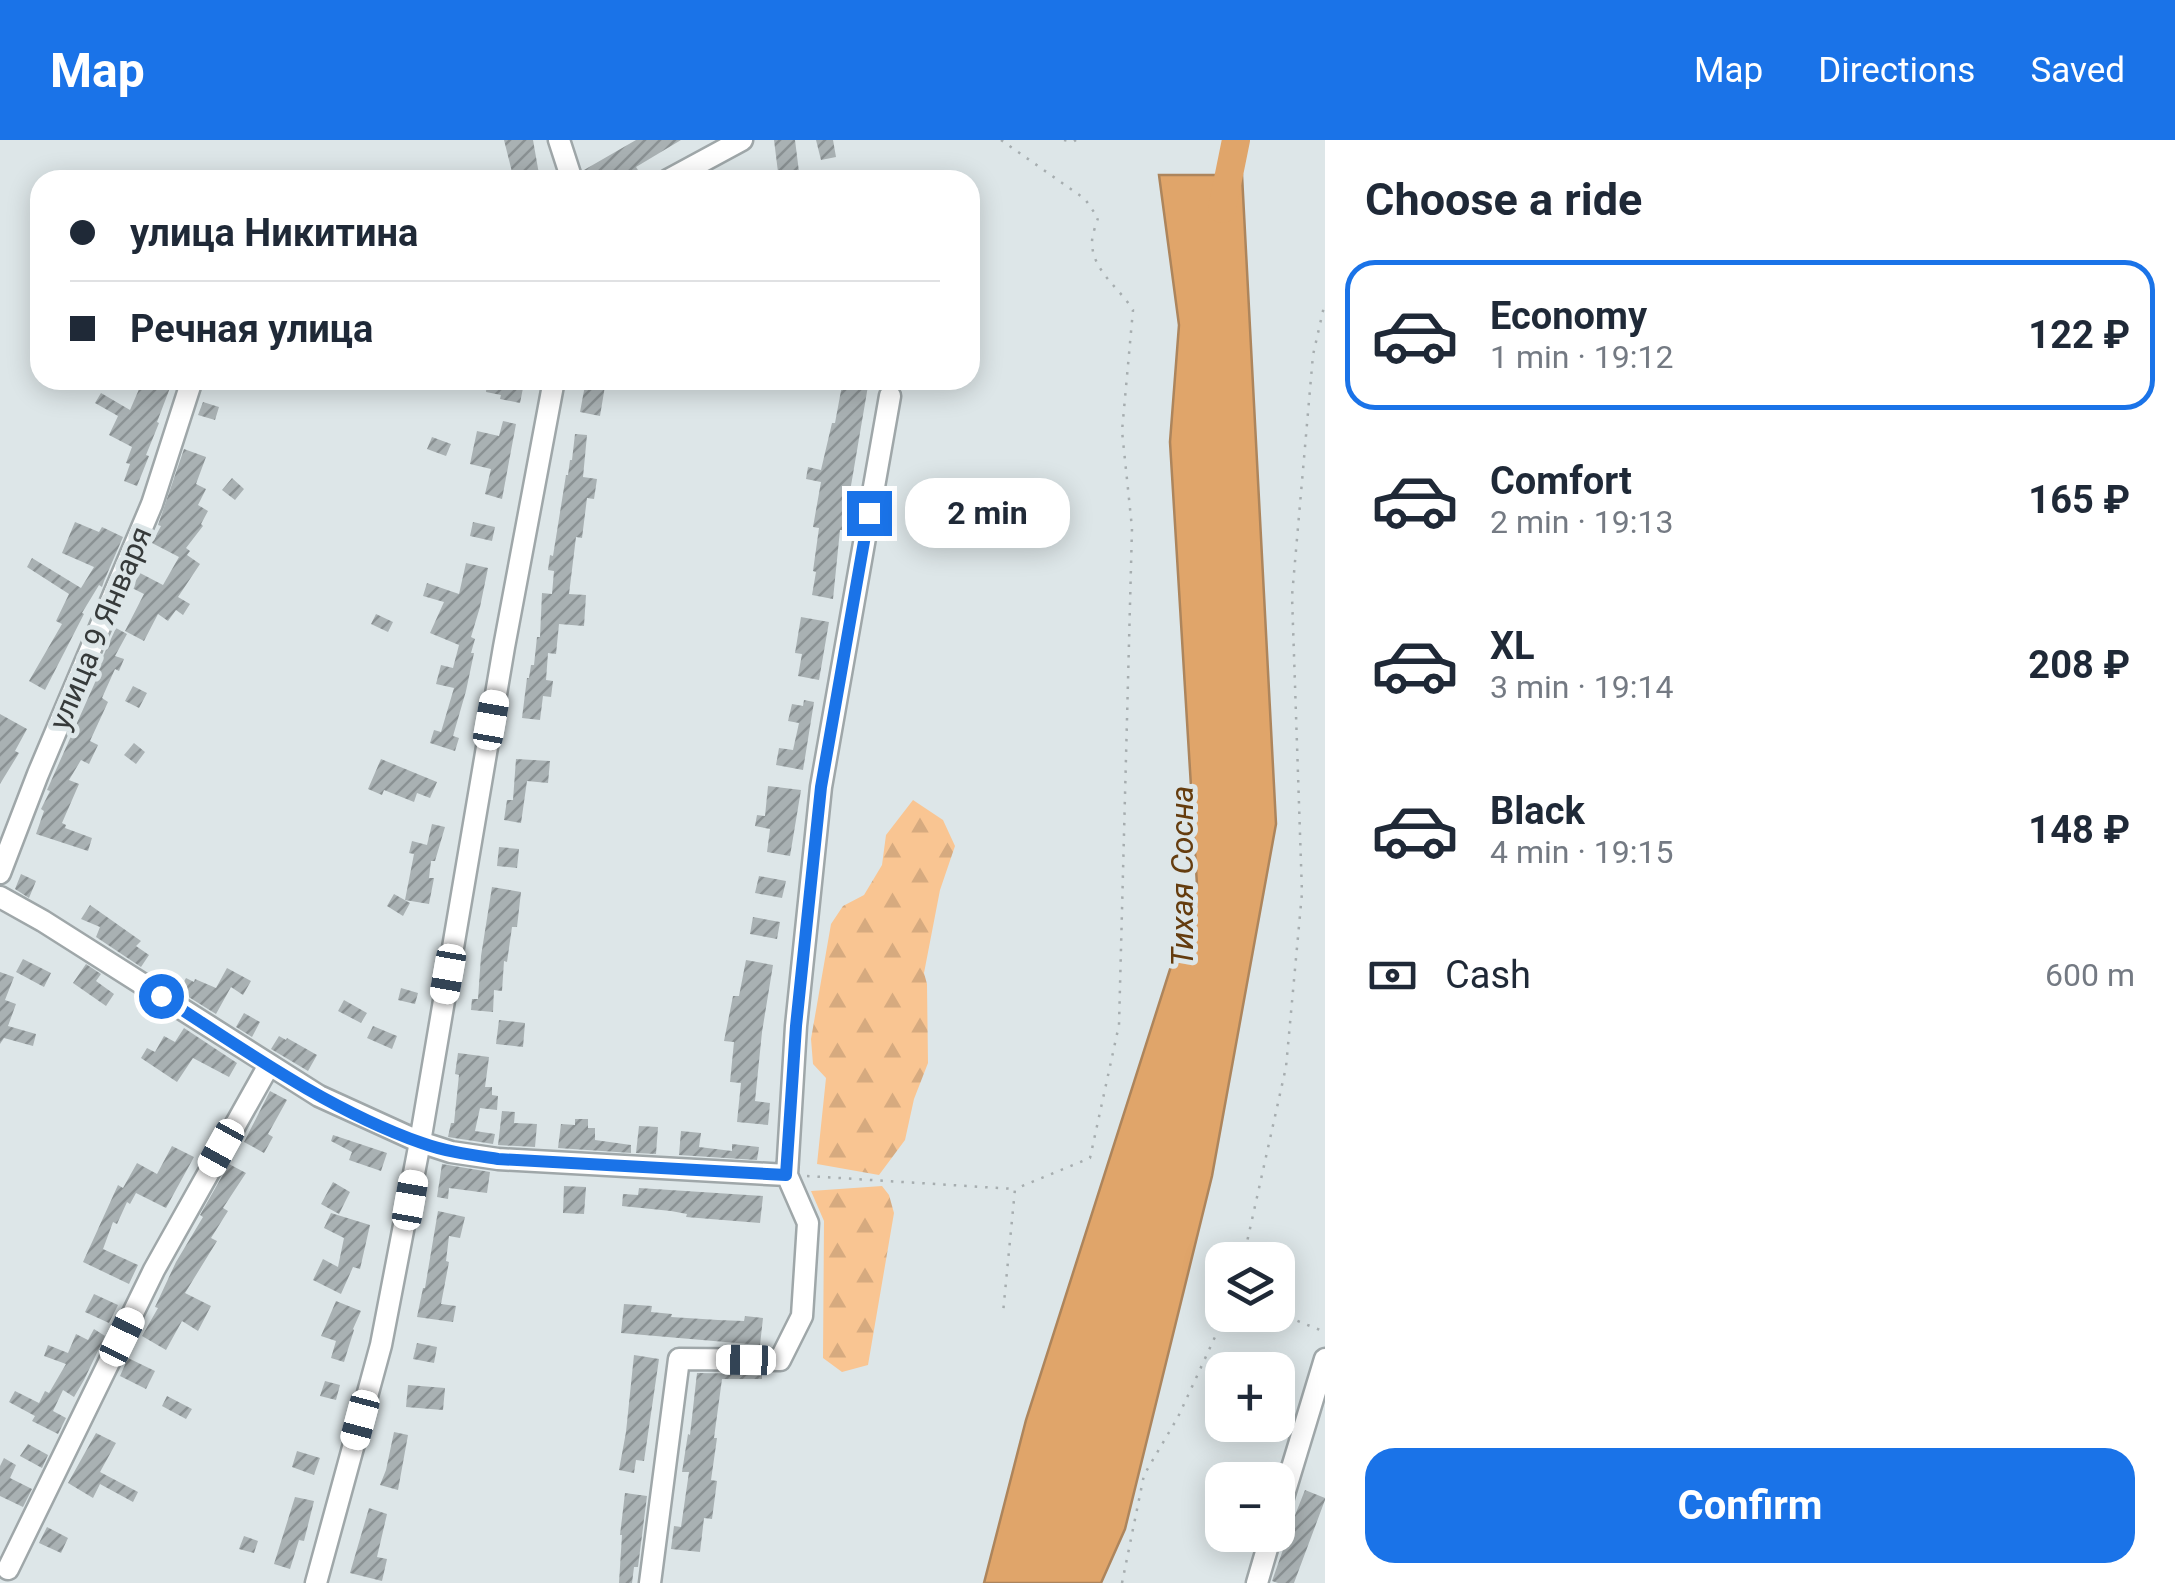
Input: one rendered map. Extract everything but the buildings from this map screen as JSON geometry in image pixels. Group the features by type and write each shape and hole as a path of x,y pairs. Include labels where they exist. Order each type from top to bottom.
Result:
{"street":[{"path":"559,140 569,170"},
{"path":"686,170 742,140"},
{"name":"улица 9 Января","path":"0,872 152,504 189,390"},
{"path":"316,1583 381,1345 420,1142 548,390"},
{"path":"650,1583 679,1359 780,1360 802,1316 808,1223 786,1175 796,1026 821,787 890,396"},
{"path":"0,897 43,920 319,1096 420,1142 451,1152 498,1159 786,1175"},
{"path":"8,1569 154,1270 269,1065"},
{"path":"1294,1462 1325,1358"},
{"path":"1256,1583 1266,1552"}],"path":[{"path":"786,1175 1015,1189 1090,1158 1119,1025 1132,528 1122,431 1133,310 1098,268 1092,241 1098,218 1084,199 1000,140"},
{"path":"1064,140 1076,140"},
{"path":"1248,1242 1286,1067 1302,893 1292,596 1313,355 1325,302"},
{"path":"1003,1313 1015,1189"},
{"path":"1295,1321 1325,1332"},
{"path":"1122,1583 1144,1475 1178,1417 1218,1332"}],"green space":[{"path":"913,800 943,820 955,846 940,890 924,973 928,1063 914,1099 905,1140 879,1175 817,1164 826,1078 813,1064 811,1039 831,924 843,906 864,895 882,865 886,835"},
{"path":"882,1186 894,1213 868,1365 842,1372 823,1358 824,1221 811,1191"}],"shaded area":[{"path":"1159,175 1242,175 1276,824 1212,1176 1125,1529 1101,1583 984,1583 1026,1420 1197,885 1170,442 1179,325"}],"waterway":[{"name":"Тихая Сосна","path":"1222,209 1236,140"}],"route":[{"path":"161,996 319,1096 451,1152 498,1159 786,1175 796,1026 821,787 869,513"}]}
